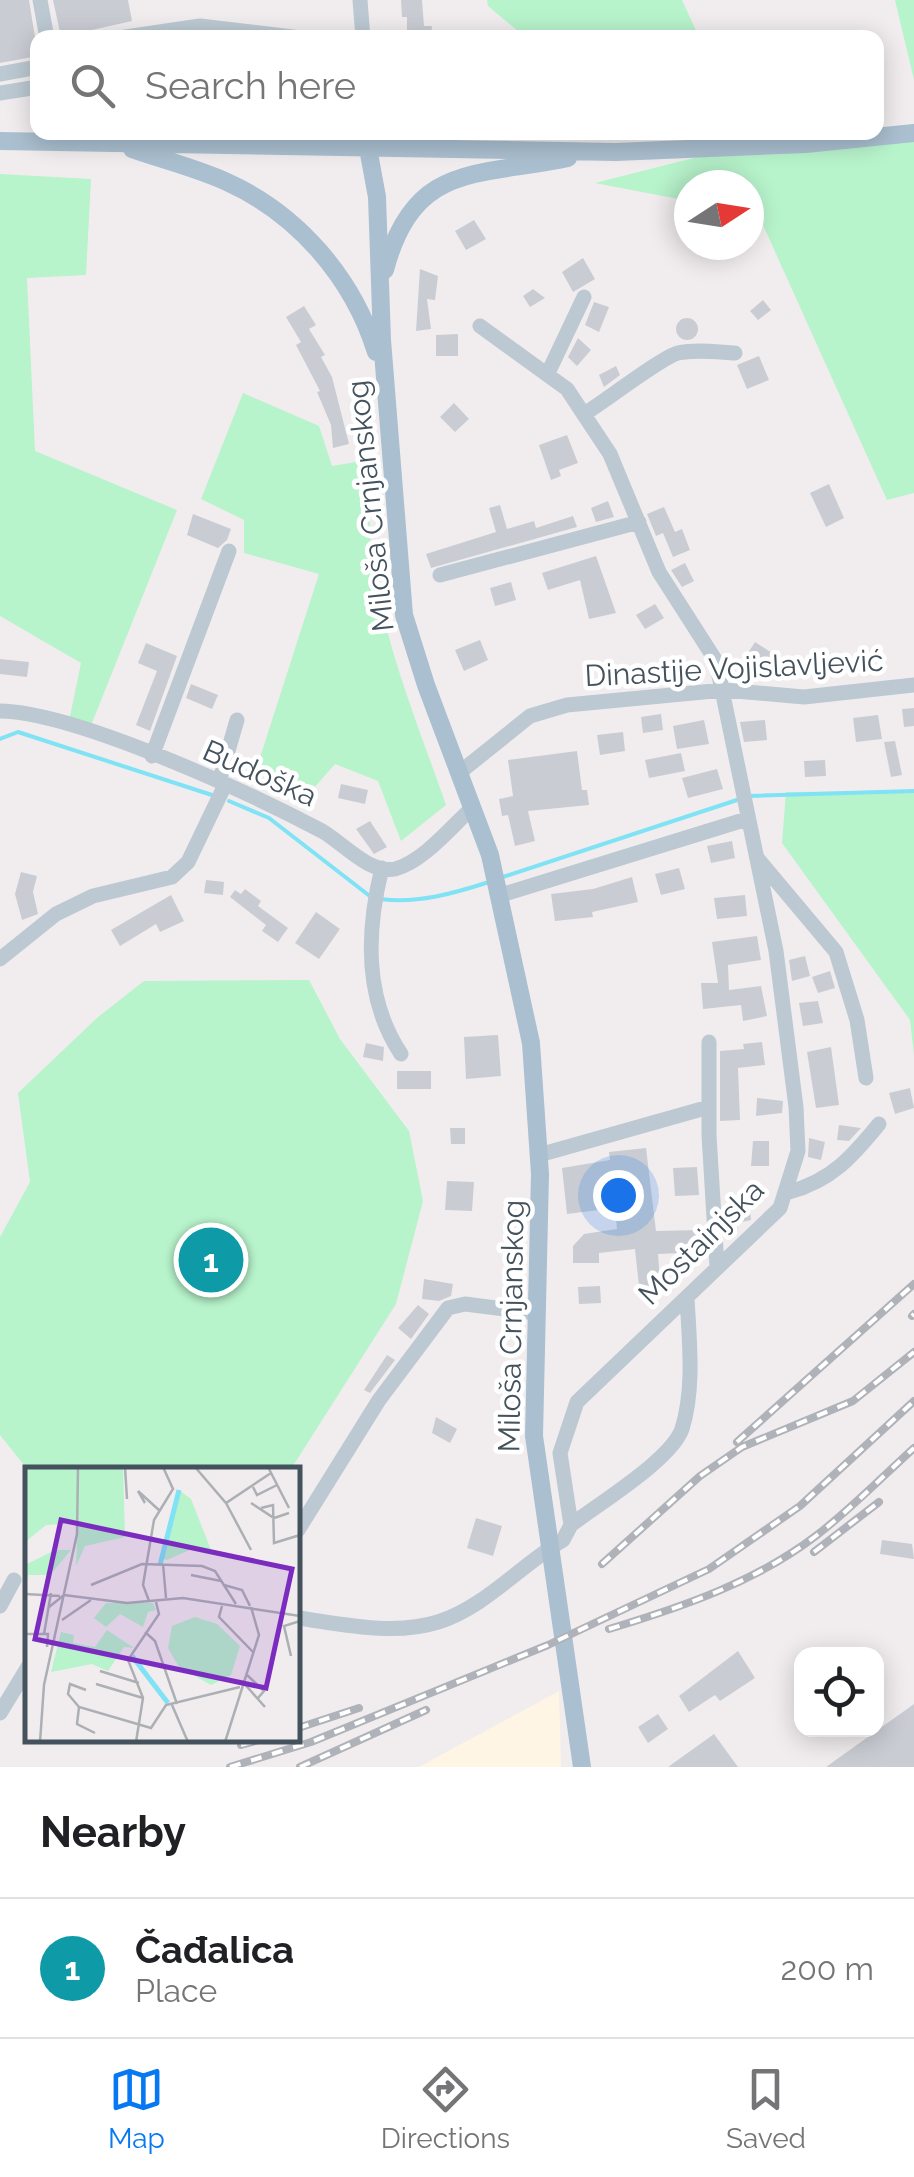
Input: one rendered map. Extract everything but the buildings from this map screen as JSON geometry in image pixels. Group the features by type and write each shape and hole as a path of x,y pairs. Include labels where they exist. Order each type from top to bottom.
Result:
{"main road":[{"path":"884,137 914,134"},
{"path":"21,142 30,139"},
{"path":"294,140 339,146"},
{"name":"Miloša Crnjanskog","path":"366,140 377,197 404,615 492,860 527,1013 539,1154 534,1436 548,1549 573,1680 582,1767"},
{"path":"0,141 590,151 849,140"},
{"path":"117,143 210,175 256,197 313,244 348,290 374,343 388,405"},
{"path":"348,290 366,297 380,287 398,234 417,208 438,189 478,170 551,162 590,151"}],"street":[{"path":"40,0 46,30"},
{"path":"360,0 362,30"},
{"path":"177,30 200,26 234,30"},
{"path":"0,74 30,68"},
{"path":"0,94 30,88"},
{"path":"548,373 584,297"},
{"path":"480,326 567,389 584,414 610,454 659,572 716,661 724,690"},
{"path":"584,414 639,380 666,356 683,351 734,353"},
{"path":"440,575 639,522"},
{"path":"152,756 229,551"},
{"name":"Dinastije Vojislavljević","path":"460,773 530,716 567,705 724,690 804,697 914,685"},
{"name":"Mostainjska","path":"570,1526 560,1454 577,1402 780,1208 798,1152 796,1106 776,951 740,787 724,690"},
{"name":"Budoška","path":"0,711 39,716 222,783 325,833 380,876"},
{"path":"0,958 56,914 93,896 172,877 188,862 222,783 237,720"},
{"path":"401,1054 389,1035 368,964 380,876 417,857 473,807"},
{"path":"500,891 746,816"},
{"path":"755,856 836,952 858,1020 866,1078"},
{"path":"709,1042 717,1267"},
{"path":"539,1154 709,1107"},
{"path":"788,1192 817,1184 846,1164 879,1124"},
{"path":"300,1618 380,1628 438,1622 472,1604 562,1540 570,1526 659,1457 681,1432 690,1372 687,1297"},
{"path":"300,1527 380,1400 448,1308 465,1304 536,1312"},
{"path":"0,1606 14,1580"},
{"path":"0,1712 25,1672"}],"shaded area":[{"path":"559,1691 561,1767 419,1767"}],"green space":[{"path":"487,0 682,0 696,30 517,30 488,6"},
{"path":"895,0 914,0 914,80"},
{"path":"914,128 914,493 887,500 764,227 764,170 674,170 674,198 595,183 737,147 802,140 884,140 884,131"},
{"path":"0,174 91,179 86,275 27,278 35,451 177,510 88,733 68,726 81,663 0,616"},
{"path":"243,393 319,426 332,466 374,459 371,546 378,590 401,679 446,805 401,841 378,781 335,764 306,797 256,770 319,574 244,553 244,520 201,499"},
{"path":"914,791 914,1055 910,1020 782,843 786,792"},
{"path":"309,980 340,1039 409,1131 423,1201 396,1304 292,1467 26,1467 0,1435 0,1237 30,1182 18,1093 98,1017 144,981"}],"waterway":[{"path":"0,739 18,732 215,796"},
{"path":"749,796 914,791"},
{"path":"503,877 740,799"},
{"path":"229,801 269,818 371,897"},
{"path":"381,899 422,899 489,882"}],"railway":[{"path":"737,1442 914,1284"},
{"path":"602,1564 700,1476 742,1447 853,1401 914,1352"},
{"path":"230,1767 311,1742 548,1645 709,1569 800,1506 914,1401"},
{"path":"609,1629 744,1580 794,1552 830,1525 914,1448"},
{"path":"814,1552 879,1502"},
{"path":"300,1727 359,1708"},
{"path":"300,1767 426,1710"},
{"path":"241,1745 252,1742"}],"place":[{"name":"Čađalica","path":"211,1260"}]}
